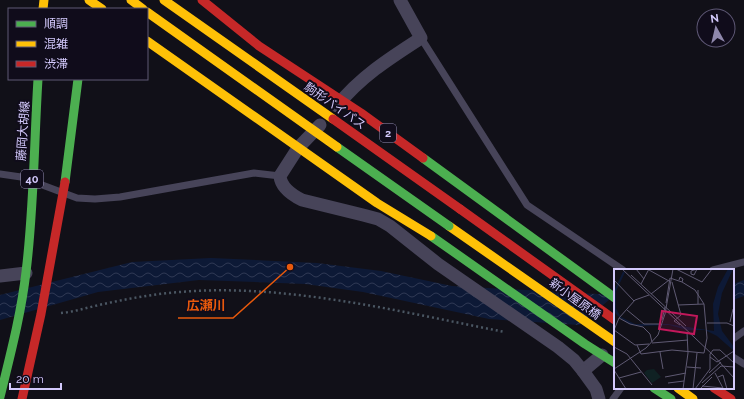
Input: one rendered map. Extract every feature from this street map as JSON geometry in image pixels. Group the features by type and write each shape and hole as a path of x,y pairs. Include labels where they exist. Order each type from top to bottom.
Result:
{"main road":[{"path":"89,0 101,8"},
{"path":"131,0 142,8"},
{"name":"駒形バイパス","path":"164,0 551,275"},
{"name":"2","path":"202,0 237,31 319,87 361,113 614,297"},
{"name":"新小屋原橋","path":"148,13 614,341"},
{"path":"148,42 298,148 467,261 585,344 614,362"},
{"name":"藤岡大胡線","path":"25,276 32,215 32,181 38,80"},
{"path":"22,399 41,314 64,194 78,80"},
{"name":"新小屋原橋","path":"551,275 614,319"},
{"name":"40","path":"0,397 18,319 25,276"},
{"path":"656,389 671,399"},
{"path":"679,389 694,399"},
{"path":"716,389 731,399"},
{"path":"731,389 742,399"}],"street":[{"path":"400,0 421,38 378,66 357,83 298,148 280,176 280,182 293,195 302,200 378,219 402,234 438,264 558,347 574,360 596,389 599,399"},
{"path":"0,276 25,276"},
{"path":"583,371 602,355"}],"lane":[{"path":"421,38 527,205 622,269"},
{"path":"0,174 21,177 76,198 95,199 127,196 254,173 280,176"},
{"path":"717,269 744,262"},
{"path":"734,338 744,331"},
{"path":"734,358 744,364"},
{"path":"613,399 620,389"}],"path":[{"path":"56,314 159,294 188,291 237,291 312,297 354,303 505,332"}],"water":[{"path":"211,258 317,263 381,271 452,286 614,296 579,325 489,319 363,292 305,284 199,280 98,292 0,320 0,295 132,262"},
{"path":"744,280 744,296 734,300 734,284"}],"traffic: fast":[{"path":"0,397 18,320 29,248 38,80"},
{"path":"65,182 78,80"},
{"path":"337,147 449,226"},
{"path":"423,158 614,297"},
{"path":"431,236 585,344 614,362"},
{"path":"656,389 671,399"}],"traffic: slow":[{"path":"43,8 44,0"},
{"path":"89,0 101,8"},
{"path":"131,0 142,8"},
{"path":"164,0 333,119"},
{"path":"148,13 337,147"},
{"path":"148,42 377,203 431,236"},
{"path":"449,226 614,341"},
{"path":"679,389 693,399"}],"traffic: jam":[{"path":"202,0 259,46 361,113 423,158"},
{"path":"333,119 460,209"},
{"path":"22,399 41,314 65,182"},
{"path":"460,209 614,319"},
{"path":"716,389 731,399"}],"place":[{"name":"広瀬川","path":"290,267"}]}
